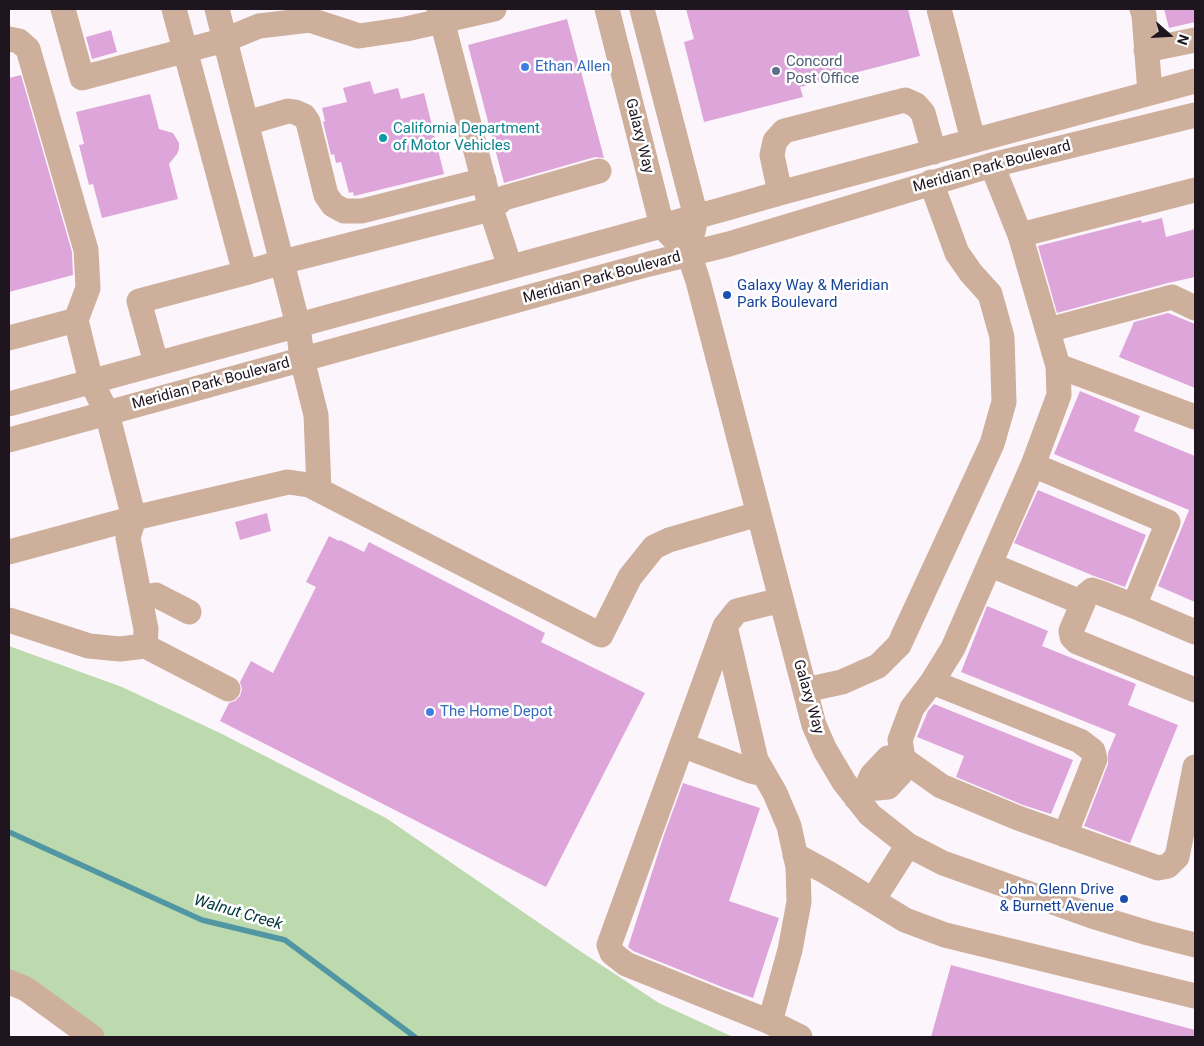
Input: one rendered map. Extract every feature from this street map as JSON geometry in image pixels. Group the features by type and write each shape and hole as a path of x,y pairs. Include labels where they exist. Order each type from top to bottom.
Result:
{"street":[{"path":"63,9 82,78 225,40 259,26 310,20 359,36 406,30 440,15 494,9"},
{"path":"174,9 245,273"},
{"path":"218,9 298,325 302,359 316,415 319,490"},
{"name":"Galaxy Way","path":"607,9 662,226 689,254 698,281 814,725 844,782 861,794 870,815 908,845 943,863 1092,916 1148,933 1195,944"},
{"name":"Galaxy Way","path":"642,9 696,217 689,254"},
{"path":"939,9 973,140"},
{"path":"1142,9 1150,93"},
{"path":"440,15 491,209 510,267"},
{"path":"9,39 19,41 28,49 86,250 88,288 76,320 91,381 107,413 134,518 128,538 146,629 145,646"},
{"path":"1146,50 1195,40"},
{"name":"Meridian Park Boulevard","path":"9,404 1195,81"},
{"path":"780,193 772,155 775,141 784,131 905,100 916,105 923,113 934,152"},
{"path":"247,123 288,111 304,116 308,122 326,195 333,204 344,211 362,211 484,180"},
{"name":"Meridian Park Boulevard","path":"9,440 649,264 729,244 992,165 1195,115"},
{"path":"861,794 888,787 901,773 903,759 900,740 912,708 954,648 1033,465 1059,394 1058,366 1048,330 1020,235 992,165"},
{"path":"156,363 139,301 282,262 491,209 504,198 599,171"},
{"path":"805,690 842,682 878,666 899,645 992,444 1004,402 1002,337 990,294 971,273 957,253 931,182"},
{"path":"1020,235 1195,190"},
{"path":"1048,330 1172,297 1195,308"},
{"path":"9,338 76,320"},
{"path":"1058,366 1195,417"},
{"path":"1033,465 1168,522 1134,606"},
{"path":"9,552 134,518 288,482 309,485 601,635 630,577 654,548 669,540 758,514"},
{"path":"990,565 1083,603"},
{"path":"1195,632 1092,590 1086,595 1071,631 1072,637 1078,642 1195,690"},
{"path":"140,598 156,595 189,612"},
{"path":"782,600 737,611 725,626 609,945 612,954 626,964 770,1022 800,1037"},
{"path":"9,620 89,646 120,649 145,646 228,689"},
{"path":"725,626 756,760 775,793 789,826 798,867 799,902 790,950 770,1022"},
{"path":"932,682 1080,741 1093,751 1095,759 1065,835"},
{"path":"682,746 751,772 764,774"},
{"path":"903,759 941,786 1018,818 1158,868 1168,866 1177,857 1195,767"},
{"path":"873,900 908,845"},
{"path":"795,855 905,920 945,935 1195,996"},
{"path":"9,982 26,989 92,1037"}],"green space":[{"path":"9,646 122,687 222,734 386,818 659,1003 733,1037 69,1037 72,1023 9,982"}],"building":[{"name":"Concord Post Office","path":"686,9 908,9 920,56 800,87 803,97 704,122 684,42 694,39"},
{"path":"1164,9 1195,9 1195,22 1169,28"},
{"path":"567,19 604,158 595,157 504,183 468,45"},
{"path":"111,30 117,52 92,59 86,37"},
{"path":"21,75 72,252 73,275 9,292 9,78"},
{"name":"California Department of Motor Vehicles","path":"370,81 374,94 398,88 401,99 424,93 444,174 354,196 353,192 349,193 341,162 336,163 334,154 331,155 323,122 325,121 322,108 347,102 343,88"},
{"path":"150,94 159,129 173,133 179,143 177,154 169,164 178,199 102,218 93,184 89,185 79,145 84,144 76,112"},
{"path":"1162,218 1166,237 1195,229 1195,277 1057,313 1038,246 1141,220 1142,223"},
{"path":"1168,313 1195,324 1195,388 1119,357 1134,322"},
{"path":"1080,391 1140,416 1134,431 1195,456 1195,602 1158,586 1189,510 1054,454"},
{"path":"1038,490 1146,535 1125,587 1014,543"},
{"path":"267,513 271,531 240,540 235,522"},
{"name":"The Home Depot","path":"329,536 364,552 369,542 545,633 541,642 645,693 546,887 220,721 229,703 235,701 240,696 242,689 240,682 251,661 273,673 316,587 306,582"},
{"path":"987,606 1048,631 1042,646 1136,684 1128,705 1178,725 1130,843 1084,826 1108,764 1108,753 1116,734 961,672"},
{"path":"934,704 1073,760 1051,814 1023,805 956,777 964,756 917,737 928,711"},
{"path":"683,783 760,808 729,901 779,918 753,998 633,951 628,947"},
{"path":"951,965 1195,1030 1195,1037 931,1037"}],"waterway":[{"name":"Walnut Creek","path":"9,832 202,920 285,940 415,1037"}],"place":[{"name":"Ethan Allen","path":"525,67"},
{"name":"Concord Post Office","path":"776,71"},
{"name":"California Department of Motor Vehicles","path":"383,138"},
{"name":"Galaxy Way & Meridian Park Boulevard","path":"727,295"},
{"name":"The Home Depot","path":"430,712"},
{"name":"John Glenn Drive & Burnett Avenue","path":"1124,899"}]}
